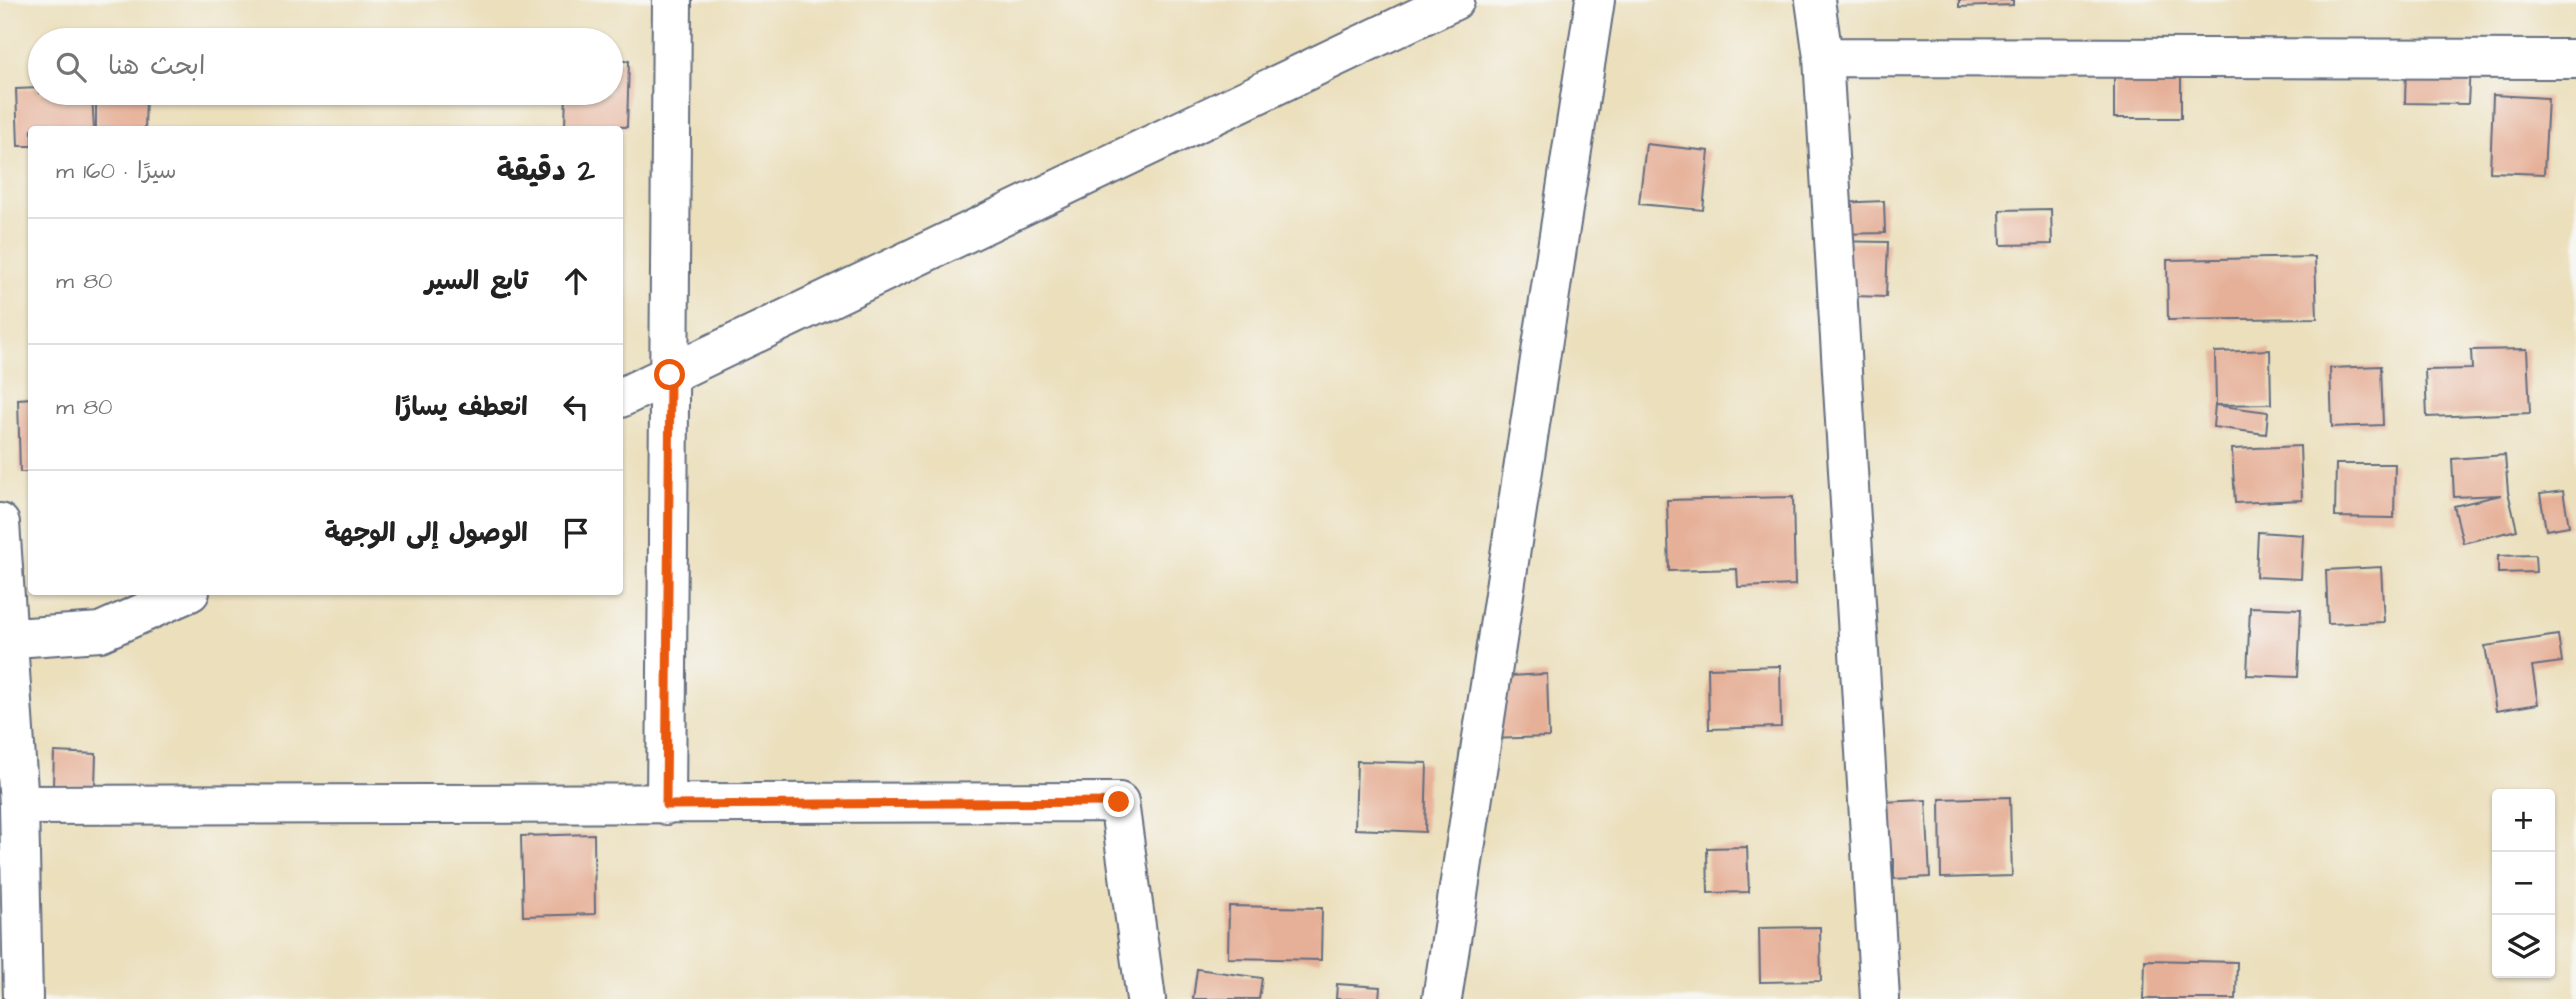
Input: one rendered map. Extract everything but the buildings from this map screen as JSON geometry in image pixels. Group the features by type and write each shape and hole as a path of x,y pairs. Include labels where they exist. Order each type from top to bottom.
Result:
{"street":[{"path":"666,805 672,0"},
{"path":"623,397 1455,0"},
{"path":"1443,999 1595,0"},
{"path":"1815,0 1824,57 1880,999"},
{"path":"1824,57 2576,59"},
{"path":"0,523 4,639 19,806 23,999"},
{"path":"4,639 100,632 183,595"},
{"path":"19,806 1119,802 1146,999"}],"route":[{"path":"670,375 666,805 1119,802"}]}
